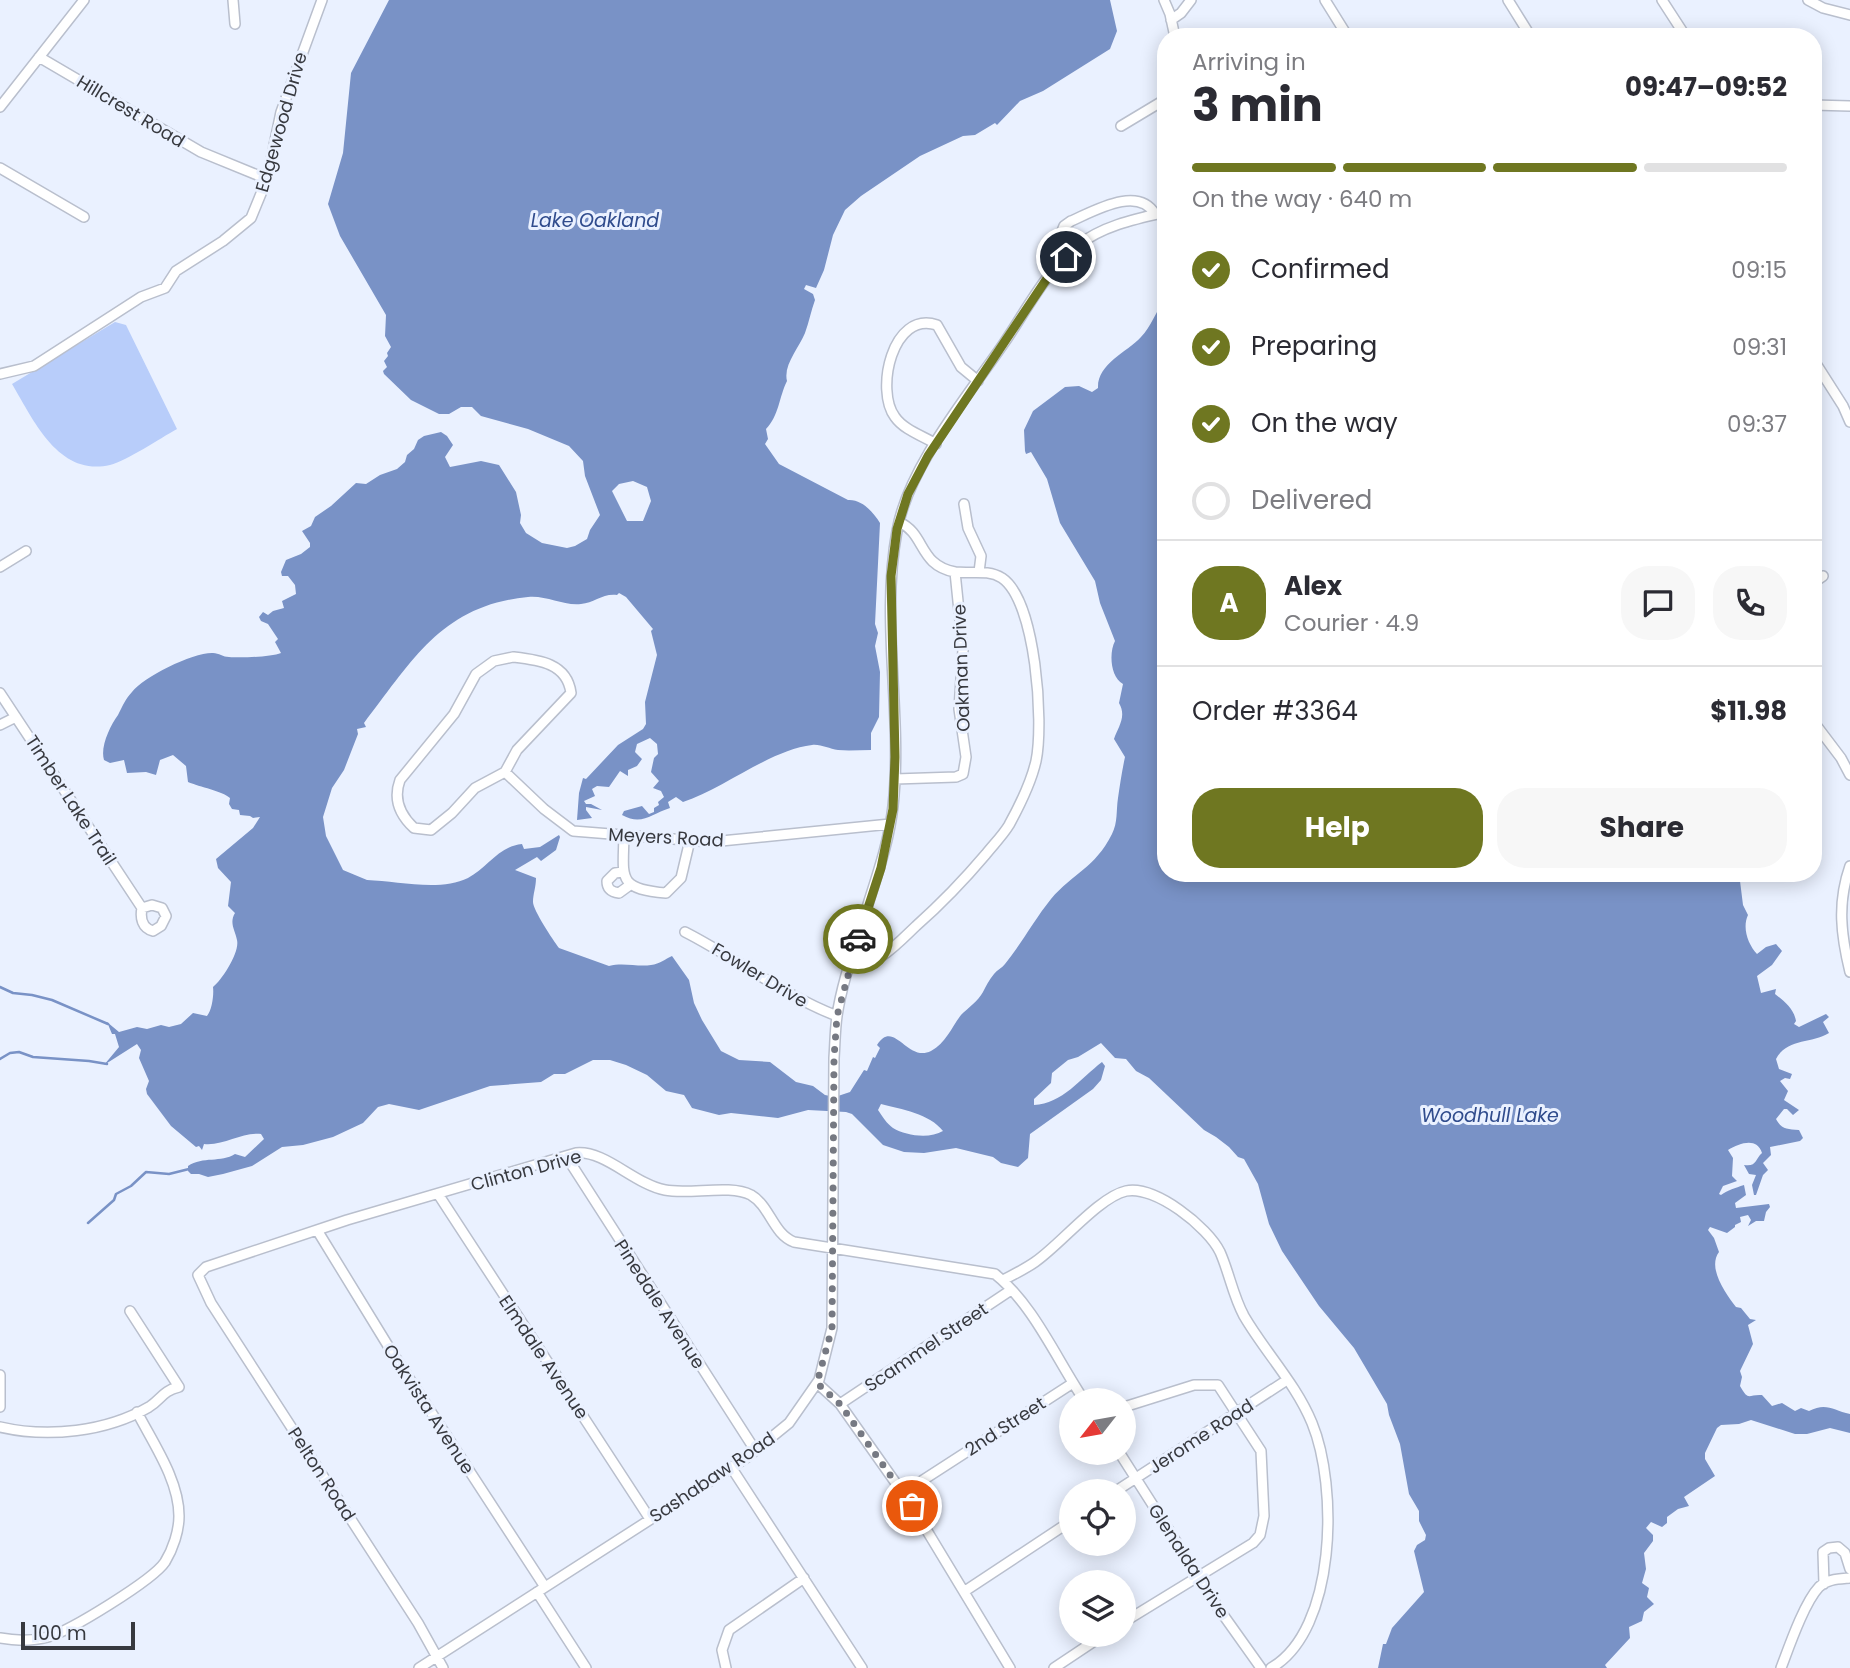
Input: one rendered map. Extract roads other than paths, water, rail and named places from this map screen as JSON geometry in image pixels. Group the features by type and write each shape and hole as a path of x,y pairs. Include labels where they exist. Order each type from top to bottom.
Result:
{"street":[{"path":"0,107 84,0"},
{"path":"233,0 235,24"},
{"name":"Edgewood Drive","path":"0,374 34,366 141,297 165,288 176,271 223,241 251,218 267,179 281,111 322,0"},
{"path":"1164,0 1173,28"},
{"path":"1171,20 1181,13 1191,0"},
{"path":"1325,0 1342,28"},
{"path":"1508,0 1525,28"},
{"path":"1662,0 1680,28"},
{"path":"1808,0 1823,8 1850,15"},
{"name":"Hillcrest Road","path":"40,57 201,152 267,179"},
{"path":"1121,126 1157,104"},
{"path":"1822,105 1850,106"},
{"path":"0,168 84,217"},
{"path":"1067,256 1058,241 1063,226 1071,221 1123,201 1145,203 1157,211"},
{"name":"Sashabaw Road","path":"419,1668 732,1467 789,1423 817,1383 832,1328 837,1016 881,868 895,779 891,576 899,522 908,494 936,444 1048,277 1088,238 1157,214"},
{"path":"936,444 900,423 893,416 888,404 888,371 900,338 911,327 930,323 937,325 961,367 978,381"},
{"path":"1822,373 1850,422"},
{"path":"964,504 968,528 981,555 979,572"},
{"path":"850,966 869,964 955,891 1008,827 1030,781 1036,758 1038,695 1034,660 1025,613 1013,588 990,572 955,572 942,569 932,562 910,528 899,522"},
{"path":"0,567 26,551"},
{"name":"Oakman Drive","path":"895,779 956,777 963,774 965,766 959,709 963,650 955,572"},
{"path":"513,657 543,661 558,668 567,677 571,693 517,750 505,772 475,788 452,813 431,830 414,828 400,811 397,789 400,780 454,714 477,674 494,661 513,657"},
{"name":"Timber Lake Trail","path":"0,693 142,908"},
{"path":"0,725 16,717"},
{"path":"1822,733 1850,775"},
{"name":"Meyers Road","path":"505,772 544,809 573,831 690,841 729,841 890,824"},
{"path":"624,835 623,872 630,884 640,891 666,893 681,878 690,841"},
{"path":"1850,866 1841,906 1841,936 1850,972"},
{"path":"623,872 611,876 607,886 619,893 630,884"},
{"name":"Fowler Drive","path":"685,932 721,950 799,999 837,1016"},
{"name":"Clinton Drive","path":"199,1281 201,1271 214,1263 317,1230 587,1152 637,1181 663,1190 690,1193 728,1191 750,1195 765,1210 784,1238 794,1242 976,1269 995,1274 1003,1280"},
{"name":"Pinedale Avenue","path":"566,1156 755,1450"},
{"path":"1076,1388 1003,1280 1035,1263 1096,1209 1126,1191 1144,1192 1166,1200 1181,1211 1219,1250 1243,1314 1287,1380 1311,1421 1320,1445 1326,1473 1328,1519 1325,1569 1312,1616 1289,1655 1271,1668"},
{"name":"Elmdale Avenue","path":"438,1194 650,1519"},
{"name":"Oakvista Avenue","path":"317,1230 541,1590 586,1668"},
{"name":"Pelton Road","path":"199,1281 418,1623 443,1668"},
{"name":"Scammel Street","path":"840,1404 1011,1290"},
{"path":"0,1427 44,1432 91,1428 149,1407 166,1390 179,1387 130,1311"},
{"path":"0,1375 0,1407"},
{"name":"Jerome Road","path":"1135,1478 1287,1380"},
{"path":"817,1383 840,1404 903,1493 1010,1668"},
{"name":"2nd Street","path":"903,1493 1073,1383"},
{"path":"1136,1403 1170,1391 1204,1384 1218,1385 1261,1451 1264,1516 1260,1535 1239,1552 1136,1615"},
{"path":"0,1638 24,1640 58,1633 74,1626 153,1574 165,1562 177,1532 178,1503 170,1478 137,1412"},
{"name":"Glenalda Drive","path":"1127,1465 1261,1668"},
{"path":"732,1467 862,1668"},
{"path":"965,1591 1059,1529"},
{"path":"1824,1584 1823,1552 1829,1548 1838,1547 1845,1553 1850,1569"},
{"path":"726,1668 722,1650 729,1630 804,1578"},
{"path":"1781,1668 1810,1600 1830,1580 1850,1578"},
{"path":"1054,1668 1086,1647"}],"water":[{"path":"389,0 1110,0 1117,31 1110,49 1043,91 1020,101 997,125 995,123 975,135 963,136 920,156 861,196 845,210 833,235 824,270 816,288 806,285 804,289 813,294 815,300 805,333 789,363 787,381 776,412 766,429 768,439 765,444 779,464 848,500 862,504 880,523 875,624 878,633 875,646 880,672 879,717 871,733 871,750 838,750 815,745 796,748 698,796 683,802 676,797 668,802 670,808 652,816 629,818 622,815 624,811 642,806 649,814 654,812 658,802 664,797 661,791 653,788 659,781 651,772 654,758 658,754 657,744 650,738 637,744 635,752 642,759 637,766 628,770 628,776 620,771 609,787 597,786 592,789 595,796 584,801 602,810 586,807 592,818 577,820 583,778 586,779 618,745 643,729 646,724 645,702 657,655 651,631 653,629 626,597 619,593 581,604 528,597 498,602 473,611 432,640 398,678 364,723 366,727 357,729 358,734 344,770 332,788 323,817 326,836 343,870 367,880 418,885 445,884 468,878 507,849 522,844 524,849 540,847 559,835 556,850 541,861 537,857 515,870 536,878 534,906 559,948 609,966 651,965 672,956 689,980 694,1003 721,1051 739,1060 770,1062 796,1082 813,1086 825,1095 835,1097 850,1092 864,1070 867,1071 873,1057 875,1058 880,1048 877,1045 883,1038 895,1038 922,1053 936,1048 961,1015 981,995 992,976 1011,956 1051,899 1091,863 1114,830 1125,757 1114,739 1122,717 1119,703 1123,684 1113,670 1112,651 1115,641 1100,603 1095,581 1060,523 1047,479 1031,452 1026,454 1024,430 1033,411 1065,387 1079,386 1092,392 1098,388 1102,372 1145,333 1157,313 1157,882 1740,882 1743,905 1748,915 1747,936 1751,946 1757,954 1776,944 1782,951 1772,965 1757,976 1761,993 1776,989 1775,994 1791,1009 1796,1021 1794,1024 1799,1027 1826,1014 1829,1017 1823,1022 1829,1033 1793,1044 1776,1059 1779,1069 1792,1074 1790,1079 1780,1081 1788,1091 1784,1100 1799,1110 1793,1115 1784,1109 1776,1119 1785,1128 1799,1130 1803,1138 1800,1141 1770,1147 1771,1155 1763,1163 1768,1170 1763,1175 1756,1195 1752,1185 1756,1175 1749,1174 1744,1165 1755,1162 1762,1153 1760,1148 1748,1143 1728,1150 1733,1158 1732,1176 1737,1181 1723,1186 1719,1194 1744,1185 1746,1195 1735,1203 1736,1208 1769,1204 1770,1207 1764,1221 1756,1221 1748,1226 1751,1220 1748,1215 1740,1217 1741,1222 1727,1233 1710,1227 1708,1230 1719,1252 1716,1258 1716,1273 1736,1307 1741,1308 1750,1319 1756,1320 1748,1325 1753,1344 1740,1371 1740,1386 1745,1394 1762,1395 1772,1406 1782,1403 1795,1411 1801,1408 1809,1411 1825,1407 1850,1414 1850,1433 1830,1428 1795,1434 1751,1420 1717,1428 1705,1453 1705,1459 1715,1476 1684,1497 1689,1506 1678,1509 1667,1517 1667,1523 1662,1527 1651,1522 1646,1528 1653,1535 1653,1541 1644,1553 1646,1569 1642,1583 1649,1588 1647,1597 1654,1604 1644,1612 1642,1621 1629,1627 1630,1638 1605,1665 1607,1668 1378,1668 1383,1644 1386,1644 1392,1628 1424,1592 1414,1551 1417,1545 1425,1540 1426,1535 1419,1521 1419,1511 1409,1494 1400,1444 1387,1404 1354,1348 1319,1306 1282,1251 1269,1224 1258,1184 1244,1159 1204,1130 1149,1078 1136,1071 1126,1059 1115,1058 1101,1043 1068,1060 1052,1073 1051,1083 1034,1099 1034,1105 1053,1100 1071,1089 1102,1062 1105,1066 1101,1080 1093,1089 1030,1134 1028,1158 1018,1167 1001,1163 993,1157 956,1148 924,1153 904,1152 883,1145 852,1114 846,1112 808,1110 778,1118 731,1113 719,1115 692,1108 684,1095 666,1091 647,1075 626,1065 610,1060 593,1060 565,1074 554,1074 541,1082 490,1086 419,1110 389,1104 378,1107 363,1123 333,1137 282,1147 252,1166 223,1174 208,1177 191,1174 188,1166 194,1163 235,1154 245,1157 264,1139 261,1134 254,1134 204,1144 202,1150 199,1146 196,1147 171,1126 147,1094 149,1081 139,1058 141,1050 137,1044 104,1065 119,1047 107,1022 119,1032 137,1027 147,1029 181,1024 193,1013 207,1016 213,987 230,965 237,945 232,923 235,913 228,906 231,882 218,868 216,859 253,828 260,817 240,815 239,810 232,809 229,804 230,798 188,782 186,766 173,755 160,760 156,775 146,772 127,773 124,760 110,763 104,760 106,737 124,703 147,679 194,657 213,653 227,657 248,657 281,653 275,642 278,639 268,624 259,617 263,612 268,615 284,608 282,601 296,594 295,585 288,576 282,576 281,572 286,560 310,547 302,531 311,526 315,517 356,483 366,484 397,469 405,462 418,440 424,436 441,432 447,436 453,445 445,457 450,467 481,461 499,465 516,492 520,523 526,533 542,543 567,548 575,546 587,539 600,515 585,476 583,461 569,446 528,429 481,416 472,407 461,407 449,414 439,414 411,400 384,374 383,371 387,367 384,361 391,347 385,336 386,315 340,236 328,204 343,153 351,73","holes":["633,481 647,487 651,501 643,521 627,521 612,491 619,484","881,1104 931,1120 943,1131 925,1136 898,1131 878,1110"]}],"waterway":[{"path":"0,987 13,993 52,1000 108,1024"},
{"path":"0,1059 10,1053 19,1052 33,1057 107,1064"},
{"path":"88,1223 114,1200 116,1194 131,1186 146,1172 169,1174 189,1169"}],"water label":[{"name":"Lake Oakland","path":"595,220"},
{"name":"Woodhull Lake","path":"1490,1115"}]}
